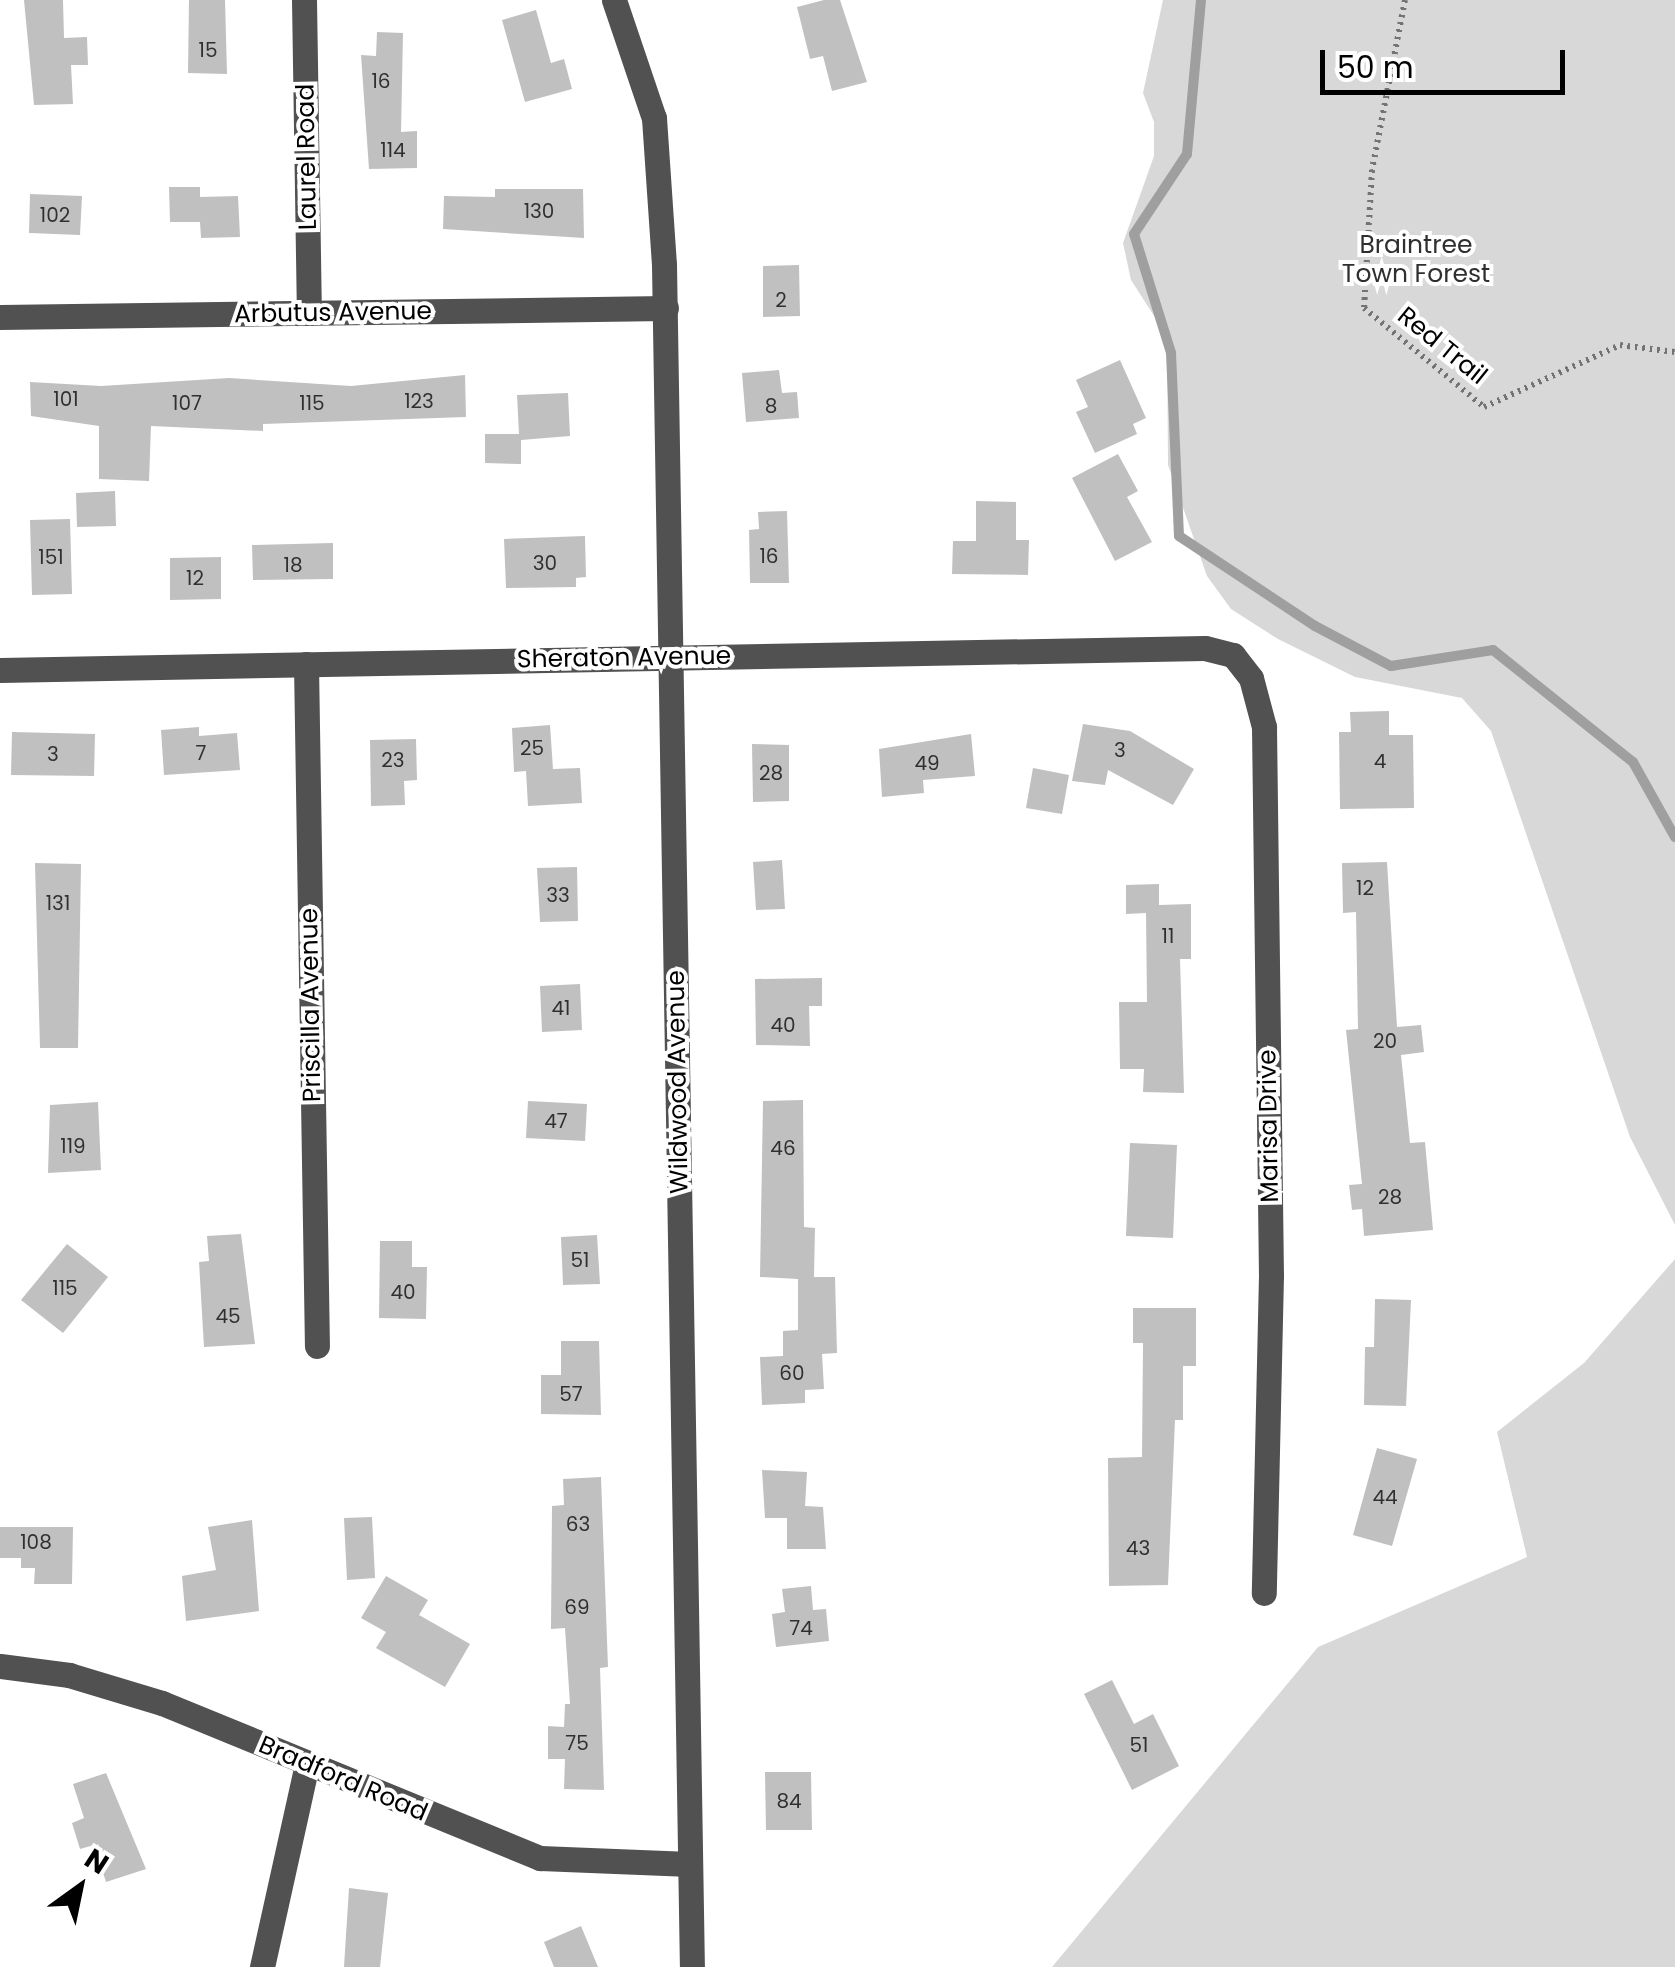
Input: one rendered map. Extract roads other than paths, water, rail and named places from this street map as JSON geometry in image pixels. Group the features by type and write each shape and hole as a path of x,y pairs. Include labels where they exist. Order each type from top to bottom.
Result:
{"street":[{"name":"Laurel Road","path":"304,0 309,313"},
{"name":"Wildwood Avenue","path":"614,0 648,92 661,197 666,308 692,1967"},
{"name":"Arbutus Avenue","path":"0,318 666,308"},
{"name":"Sheraton Avenue","path":"0,670 1205,648 1243,664"},
{"name":"Priscilla Avenue","path":"306,664 317,1346"},
{"name":"Marisa Drive","path":"1243,664 1264,726 1271,1275 1264,1593"},
{"name":"Bradford Road","path":"0,1666 114,1686 540,1858 690,1864"},
{"path":"262,1967 307,1764"}],"waterway":[{"path":"1201,0 1187,154 1134,234 1171,353 1179,536 1315,626 1391,666 1493,650 1633,762 1675,837"}],"park label":[{"name":"Braintree Town Forest","path":"1416,260"}]}
